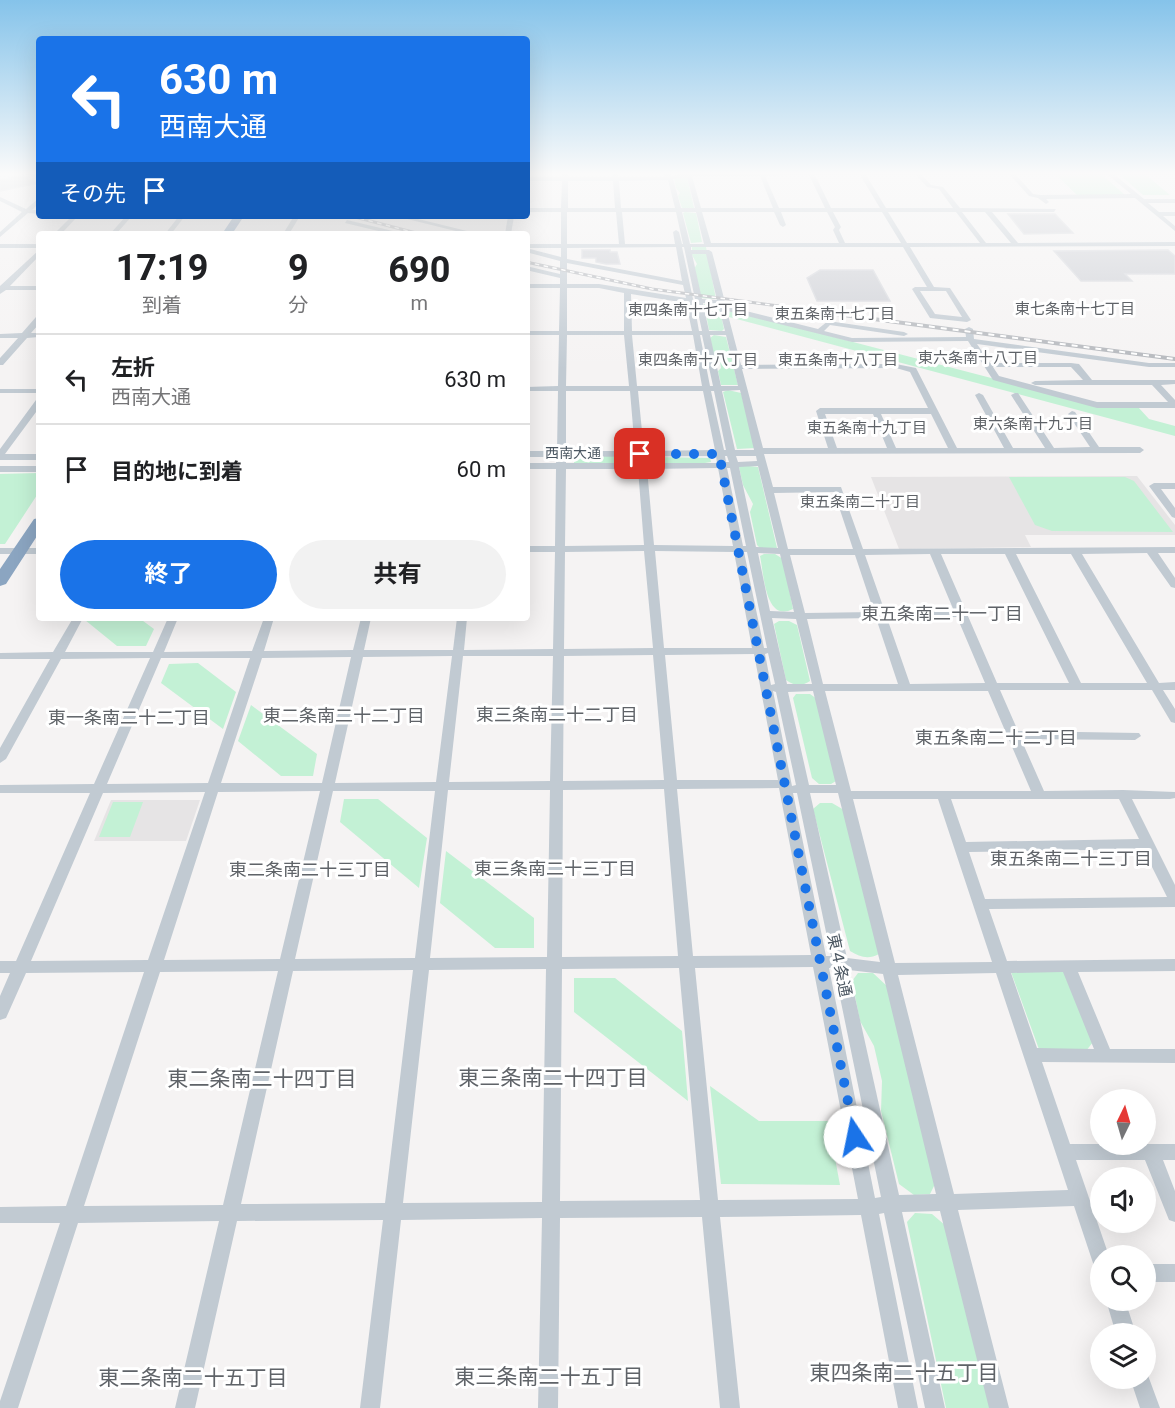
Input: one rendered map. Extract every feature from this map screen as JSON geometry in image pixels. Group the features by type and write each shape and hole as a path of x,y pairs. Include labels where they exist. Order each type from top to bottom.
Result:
{"highway":[{"path":"0,581 36,527"}],"street":[{"path":"548,1408 564,238"},
{"path":"621,238 622,245"},
{"name":"東４条通","path":"681,238 698,300 753,550 934,1408"},
{"name":"東４条通","path":"683,238 684,283 696,333 908,1408"},
{"path":"706,238 708,245"},
{"path":"841,238 843,244"},
{"path":"902,238 932,289"},
{"path":"979,238 984,244"},
{"path":"1011,238 1016,244"},
{"path":"530,248 622,245 684,247 708,245 1175,243"},
{"path":"0,247 36,249"},
{"path":"684,247 709,252 999,1408"},
{"path":"530,249 564,260 684,283"},
{"path":"1,289 36,252"},
{"path":"530,269 564,282"},
{"path":"530,286 564,282 698,300 852,340 971,340 1149,365 1175,365"},
{"path":"1,289 36,288"},
{"path":"915,289 932,289 948,289 967,320 930,314 915,289"},
{"path":"627,290 628,333 730,1408"},
{"path":"0,363 36,322"},
{"path":"820,331 828,323 902,333 909,339"},
{"path":"969,329 971,340 996,378 1097,405 1175,405"},
{"path":"530,333 729,333"},
{"path":"0,336 36,335"},
{"path":"988,365 1071,365 1076,366 1090,383"},
{"path":"737,367 896,366 913,370 954,450"},
{"path":"1154,382 1175,405"},
{"path":"1026,386 1029,383 1175,382"},
{"path":"530,389 742,388"},
{"path":"0,391 36,391"},
{"path":"979,395 1010,450"},
{"path":"1015,395 1051,450"},
{"path":"0,456 36,406"},
{"path":"833,450 820,411 934,411"},
{"path":"876,411 892,450"},
{"path":"1071,414 1096,450"},
{"path":"760,455 833,450 1140,450"},
{"name":"西南大通","path":"641,460 730,453 760,455"},
{"name":"西南大通","path":"530,455 562,460 641,460 721,465 734,464 760,455"},
{"path":"0,456 36,457"},
{"name":"西南大通","path":"530,465 562,460"},
{"path":"0,469 36,469"},
{"path":"1175,486 1154,486 1175,515"},
{"path":"769,489 838,489 905,687"},
{"path":"530,549 738,549 784,552 1175,550"},
{"path":"0,551 36,551"},
{"path":"934,551 1039,795"},
{"path":"1009,551 1077,687"},
{"path":"1075,551 1175,719"},
{"path":"1151,551 1175,585"},
{"path":"766,614 799,616 960,614"},
{"path":"0,759 76,621"},
{"path":"0,1014 172,621"},
{"path":"8,1408 74,1214 268,621"},
{"path":"185,1408 365,621"},
{"path":"370,1408 462,621"},
{"path":"0,656 774,651"},
{"path":"766,688 1175,686"},
{"path":"1012,735 1135,736"},
{"path":"0,789 558,784 785,787 846,792 943,795 1170,795"},
{"path":"981,904 1175,900 1123,794"},
{"path":"943,795 1096,1245"},
{"path":"961,847 1148,844"},
{"path":"0,967 821,961 890,969 1175,965"},
{"path":"1068,966 1105,1055"},
{"path":"1032,1055 1175,1056"},
{"path":"1064,1152 1090,1152"},
{"path":"1156,1152 1175,1152"},
{"path":"1152,1155 1175,1214"},
{"path":"0,1215 868,1208 892,1204 1079,1198"},
{"path":"1156,1273 1175,1273"},
{"path":"1144,1389 1150,1408"}],"shaded area":[{"path":"1137,476 1175,525 1175,535 1025,535 1031,547 899,549 871,477"},
{"path":"111,800 200,800 186,841 94,841"}],"green space":[{"path":"690,238 701,238 702,242 691,243"},
{"path":"692,247 706,247 716,299 701,298 694,269 697,264 692,255"},
{"path":"704,304 719,305 724,329 722,331 709,330"},
{"path":"734,311 1098,406 1138,407 1149,419 1175,426 1175,436 729,317 729,312"},
{"path":"714,335 726,337 738,385 721,385 718,371 721,368 720,361 714,356 710,338"},
{"path":"728,390 741,393 755,448 737,449 723,392"},
{"path":"577,457 710,458 711,462 699,464 574,464 574,458"},
{"path":"740,465 758,467 777,548 760,548 757,545 750,512 753,504 743,485"},
{"path":"36,473 36,497 5,544 0,544 0,474"},
{"path":"1009,477 1125,477 1134,481 1173,532 1052,531 1035,525"},
{"path":"775,554 783,559 793,609 784,611 777,609 771,603 760,556"},
{"path":"86,621 143,621 154,629 146,646 117,646"},
{"path":"779,621 789,621 797,625 810,681 804,684 795,685 786,680 774,624"},
{"path":"198,663 236,692 223,729 161,683 169,664"},
{"path":"796,694 810,694 817,699 836,781 831,784 819,784 812,778 793,698"},
{"path":"251,705 317,754 313,776 281,776 238,741"},
{"path":"344,799 378,799 427,838 419,888 340,822"},
{"path":"113,802 143,802 130,837 99,837"},
{"path":"820,803 832,803 844,810 879,954 875,956 864,957 850,951 813,809"},
{"path":"446,851 534,918 534,948 495,948 440,903"},
{"path":"1011,972 1064,972 1093,1042 1086,1051 1040,1052"},
{"path":"858,973 873,973 888,987 935,1184 930,1194 914,1195 899,1184 881,1111 882,1081 874,1046 860,1021 852,981"},
{"path":"574,978 615,978 682,1031 688,1101 574,1012"},
{"path":"710,1086 759,1121 828,1121 840,1185 721,1184"},
{"path":"915,1213 932,1214 946,1226 990,1408 946,1408 907,1222"}],"building":[{"path":"582,250 617,252 620,264 596,262 596,258 582,258"},
{"path":"1168,250 1175,256 1175,274 1125,274 1132,281 1081,281 1054,251"},
{"path":"820,270 873,270 890,301 817,301 807,278"}],"railway":[{"path":"530,263 652,289 809,310"},
{"path":"798,309 1175,359"}],"district":[{"name":"東七条南十七丁目","path":"1075,309"},
{"name":"東四条南十七丁目","path":"688,310"},
{"name":"東五条南十七丁目","path":"835,314"},
{"name":"東六条南十八丁目","path":"978,358"},
{"name":"東四条南十八丁目","path":"698,360"},
{"name":"東五条南十八丁目","path":"838,360"},
{"name":"東六条南十九丁目","path":"1033,424"},
{"name":"東五条南十九丁目","path":"867,428"},
{"name":"東五条南二十丁目","path":"860,502"},
{"name":"東五条南二十一丁目","path":"942,614"},
{"name":"東三条南二十二丁目","path":"557,715"},
{"name":"東二条南二十二丁目","path":"344,716"},
{"name":"東一条南二十二丁目","path":"129,718"},
{"name":"東五条南二十二丁目","path":"996,738"},
{"name":"東五条南二十三丁目","path":"1071,859"},
{"name":"東三条南二十三丁目","path":"555,869"},
{"name":"東二条南二十三丁目","path":"310,870"},
{"name":"東三条南二十四丁目","path":"553,1078"},
{"name":"東二条南二十四丁目","path":"262,1079"},
{"name":"東四条南二十五丁目","path":"904,1373"},
{"name":"東三条南二十五丁目","path":"549,1377"},
{"name":"東二条南二十五丁目","path":"193,1378"}],"route":[{"path":"640,454 719,454 855,1137"}]}
